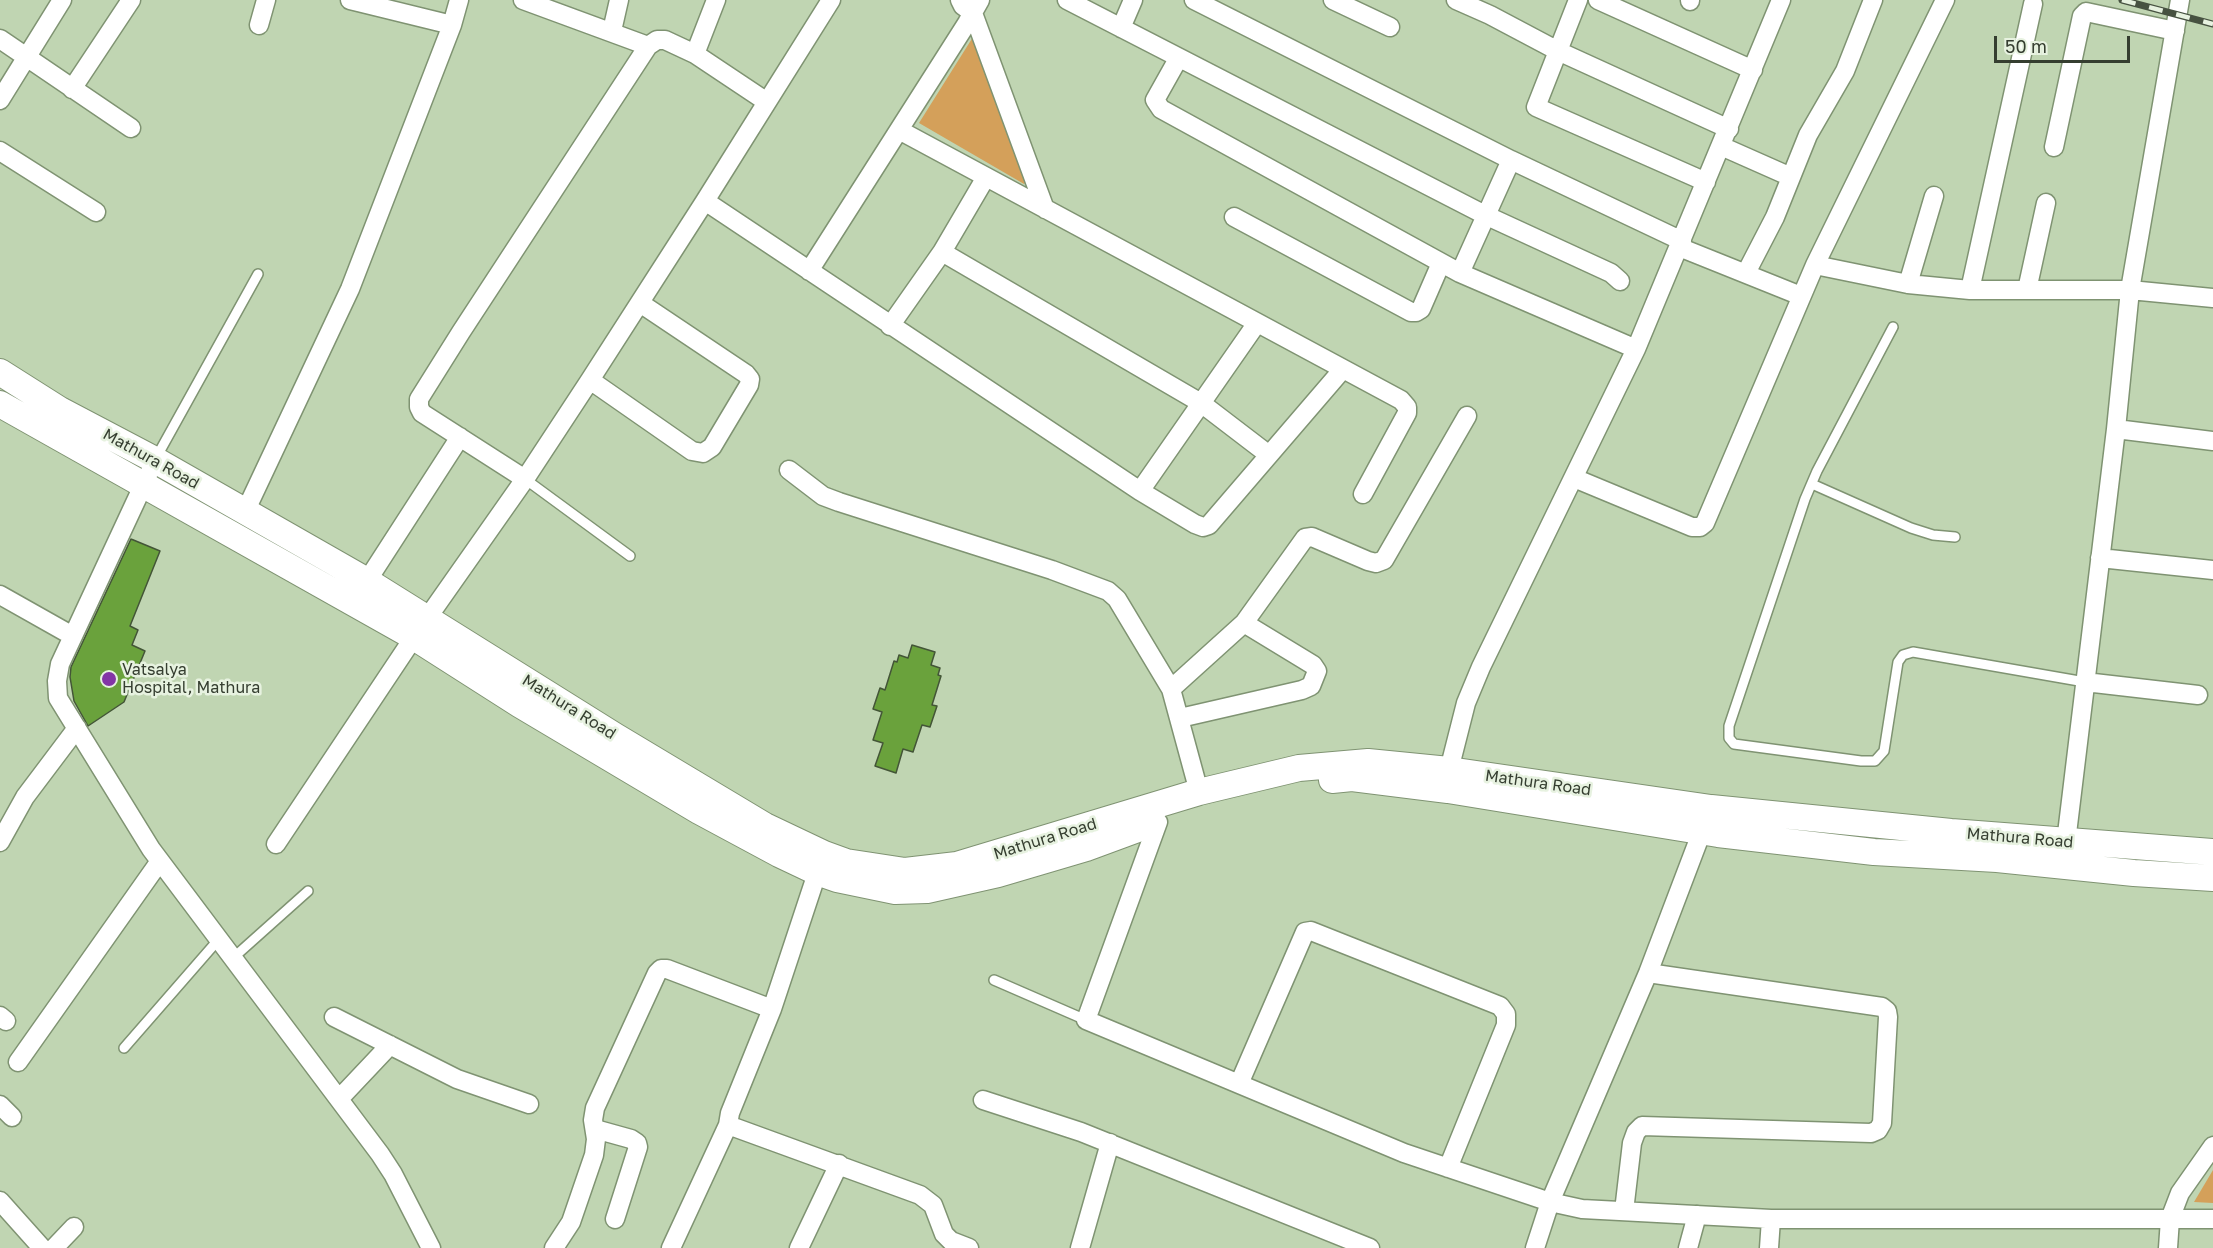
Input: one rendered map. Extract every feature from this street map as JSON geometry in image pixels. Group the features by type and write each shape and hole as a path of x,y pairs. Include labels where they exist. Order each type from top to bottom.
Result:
{"main road":[{"name":"Mathura Road","path":"0,372 60,410 155,460 367,581 420,627 519,704 699,811 779,854 820,863 846,862 905,871 957,866 1199,792 1299,768 1368,762 1449,770 1710,808 2066,842 2213,852"},
{"name":"Mathura Road","path":"0,404 143,484 420,627"},
{"name":"Mathura Road","path":"820,863 837,879 895,891 927,890 1086,848 1248,793 1302,782 1352,778 1448,790 1702,831 1874,852 2213,878"}],"street":[{"path":"0,100 62,0"},
{"path":"72,89 131,0"},
{"path":"259,25 266,0"},
{"path":"350,0 452,25"},
{"path":"245,512 350,289 452,25 459,0"},
{"path":"523,0 648,46"},
{"path":"612,32 619,0"},
{"path":"695,54 716,0"},
{"path":"276,844 420,627 525,479 640,303 831,0"},
{"path":"1067,0 1485,215 1611,273 1620,281"},
{"path":"1121,28 1133,0"},
{"path":"1194,0 1681,244 1801,296"},
{"path":"1333,0 1390,27"},
{"path":"1456,0 1558,51 1729,129"},
{"path":"1578,0 1536,107 1706,182"},
{"path":"1598,0 1753,70"},
{"path":"1449,770 1466,703 1481,667 1636,349 1722,147 1781,0"},
{"path":"1746,273 1775,217 1808,135 1845,71 1873,0"},
{"path":"1574,478 1692,527 1700,527 1705,523 1815,265 1945,0"},
{"path":"2066,842 2116,429 2130,290 2180,0"},
{"path":"809,271 899,130 971,4"},
{"path":"971,4 1045,209"},
{"path":"1970,290 2033,4"},
{"path":"2054,147 2082,16 2086,12 2175,31"},
{"path":"0,39 131,128"},
{"path":"525,479 422,413 419,399 648,46 657,40 664,40 695,54 767,102"},
{"path":"1178,58 1155,100 1161,109 1460,273 1636,349"},
{"path":"899,130 1401,400 1407,407 1407,413 1363,494"},
{"path":"1722,147 1791,177"},
{"path":"0,151 96,212"},
{"path":"1460,273 1511,160"},
{"path":"890,326 942,252 986,177"},
{"path":"1908,284 1934,196"},
{"path":"705,201 1140,492 1203,527 1209,525 1343,369"},
{"path":"2027,290 2046,203"},
{"path":"1234,217 1411,312 1420,309 1441,263"},
{"path":"942,252 1201,403 1269,455"},
{"path":"1815,265 1908,284 1970,290 2130,290 2213,298"},
{"path":"590,380 692,452 703,453 712,447 749,386 750,379 746,374 640,303"},
{"path":"1140,492 1257,323"},
{"path":"1172,689 1244,623 1305,538 1312,537 1368,561 1376,563 1384,560 1467,416"},
{"path":"2116,429 2213,441"},
{"path":"367,581 460,437"},
{"path":"155,460 71,635 60,664 57,681 58,698 160,861 393,1174 431,1248"},
{"path":"789,470 823,495 839,502 1063,574 1108,591 1117,599 1172,689 1199,792"},
{"path":"2100,558 2213,570"},
{"path":"0,595 71,635"},
{"path":"1180,718 1311,686 1317,671 1313,665 1244,623"},
{"path":"2085,682 2198,695"},
{"path":"0,842 25,797 77,728"},
{"path":"1158,822 1086,1020 1404,1153 1550,1202 1582,1209 1771,1219 2213,1219"},
{"path":"1535,1248 1550,1202 1648,973 1702,831"},
{"path":"18,1062 160,861"},
{"path":"671,1248 728,1125 730,1113 772,1009 820,863"},
{"path":"1239,1084 1305,932 1311,932 1500,1006 1506,1014 1506,1024 1448,1168"},
{"path":"554,1248 571,1222 594,1155 595,1108 657,973 661,969 667,969 772,1009"},
{"path":"1624,1211 1632,1143 1636,1132 1642,1126 1871,1133 1878,1130 1881,1123 1888,1017 1887,1011 1882,1007 1648,973"},
{"path":"334,1017 457,1079 529,1104"},
{"path":"339,1099 390,1045"},
{"path":"983,1100 1110,1143 1370,1248"},
{"path":"728,1125 920,1195 933,1205 944,1234 951,1241 965,1247"},
{"path":"595,1129 631,1139 637,1143 638,1147 615,1219"},
{"path":"1080,1248 1110,1143"},
{"path":"2168,1248 2170,1219 2180,1193 2213,1146"},
{"path":"799,1248 839,1164"},
{"path":"0,1201 42,1248"},
{"path":"1688,1248 1697,1215"},
{"path":"1769,1248 1771,1219"},
{"path":"54,1248 74,1227"}],"lane":[{"path":"155,460 258,274"},
{"path":"1893,327 1812,484 1789,542 1729,726 1729,738 1734,744 1875,761 1884,751 1898,662 1903,655 1913,652 2085,682"},
{"path":"525,479 630,556"},
{"path":"1812,484 1911,528 1933,535 1955,537"},
{"path":"233,958 308,891"},
{"path":"124,1048 219,939"},
{"path":"994,980 1086,1020"}],"shaded area":[{"path":"973,37 1027,181 1024,184 919,123"},
{"path":"2213,1170 2213,1203 2194,1202"}],"building":[{"path":"131,539 160,551 130,626 138,630 132,645 145,651 124,702 88,726 74,701 70,677 71,667"},
{"path":"912,645 935,652 931,665 940,668 938,675 941,676 932,705 937,706 930,727 922,725 913,752 903,749 896,773 875,766 883,743 873,740 882,712 873,709 880,688 885,690 894,661 897,662 899,655 908,658"}],"railway":[{"path":"2122,0 2213,24"}],"place":[{"name":"Vatsalya Hospital, Mathura","path":"109,679"}]}
